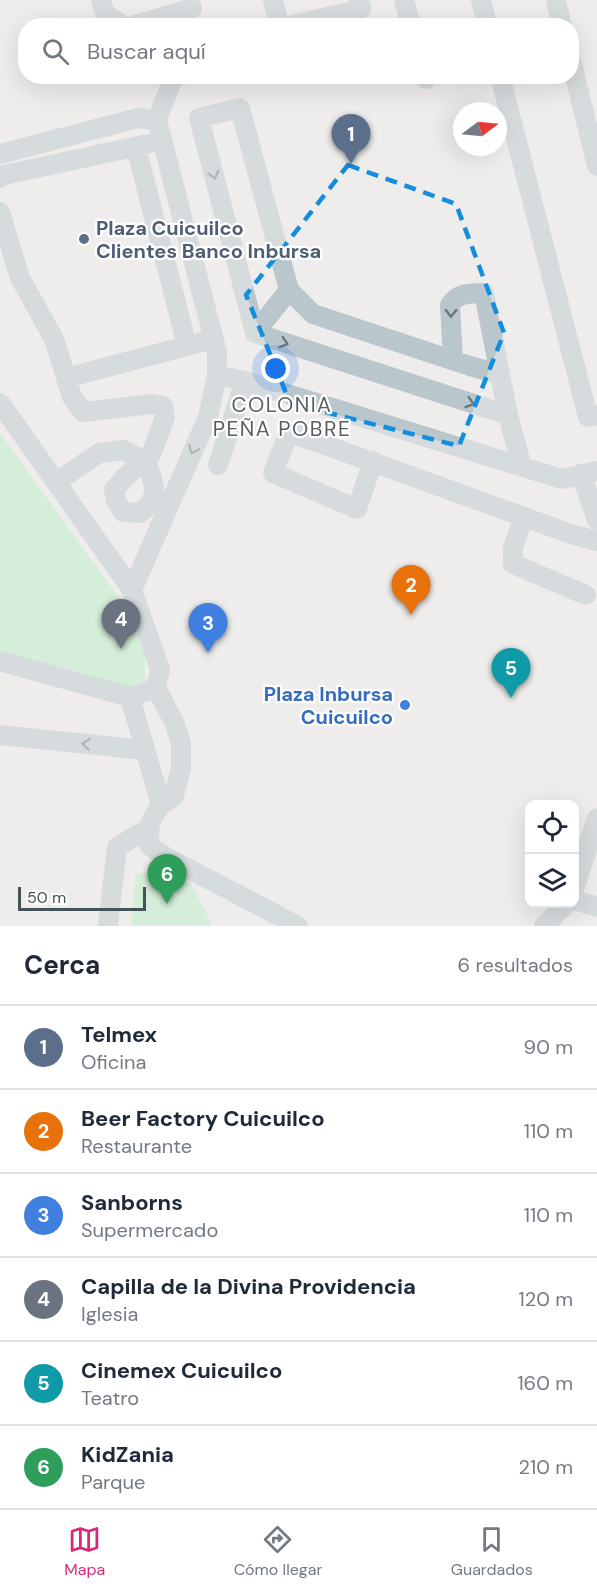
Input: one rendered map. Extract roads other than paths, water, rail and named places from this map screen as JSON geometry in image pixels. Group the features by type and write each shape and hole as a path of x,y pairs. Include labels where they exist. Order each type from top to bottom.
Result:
{"lane":[{"path":"101,0 105,14 111,18"},
{"path":"273,0 277,18"},
{"path":"323,18 361,9 359,0"},
{"path":"404,0 409,18"},
{"path":"480,0 485,18"},
{"path":"556,0 560,18"},
{"path":"164,18 192,11"},
{"path":"132,590 208,417 217,375 217,352 157,120 171,84"},
{"path":"502,84 588,417 597,415"},
{"path":"577,84 597,166"},
{"path":"255,333 199,118 240,108 289,290 313,314 499,374"},
{"path":"0,154 138,118 157,120"},
{"path":"0,178 4,175 162,141"},
{"path":"136,147 187,346"},
{"path":"0,212 20,278 54,339 72,397 83,411 152,404 163,406 165,417 152,455 145,460 123,450 99,453 56,482"},
{"path":"255,333 289,290"},
{"path":"453,360 450,305 460,294 484,293 508,416 522,467"},
{"path":"255,333 508,416"},
{"path":"66,378 213,339"},
{"path":"217,375 245,381 562,479 589,472 597,520"},
{"path":"218,465 245,381"},
{"path":"0,403 132,590 160,669 156,688 174,722 181,743 182,768 174,796 161,805 153,815 148,829 150,846 166,857 298,926"},
{"path":"373,461 357,509 273,473 289,432 373,461 571,534 597,541"},
{"path":"524,517 513,547 513,564 586,595"},
{"path":"0,661 130,697 156,688"},
{"path":"130,697 161,805"},
{"path":"0,735 144,750"},
{"path":"579,875 597,819"},
{"path":"108,926 117,847 148,829"},
{"path":"579,902 597,907"},
{"path":"544,926 562,908"}],"place":[{"name":"Telmex","path":"351,164"},
{"name":"Plaza Cuicuilco Clientes Banco Inbursa","path":"84,239"},
{"name":"Beer Factory Cuicuilco","path":"411,615"},
{"name":"Capilla de la Divina Providencia","path":"121,649"},
{"name":"Sanborns","path":"208,653"},
{"name":"Cinemex Cuicuilco","path":"511,698"},
{"name":"Plaza Inbursa Cuicuilco","path":"405,705"},
{"name":"KidZania","path":"167,904"}],"district":[{"name":"COLONIA PEÑA POBRE","path":"282,417"}]}
